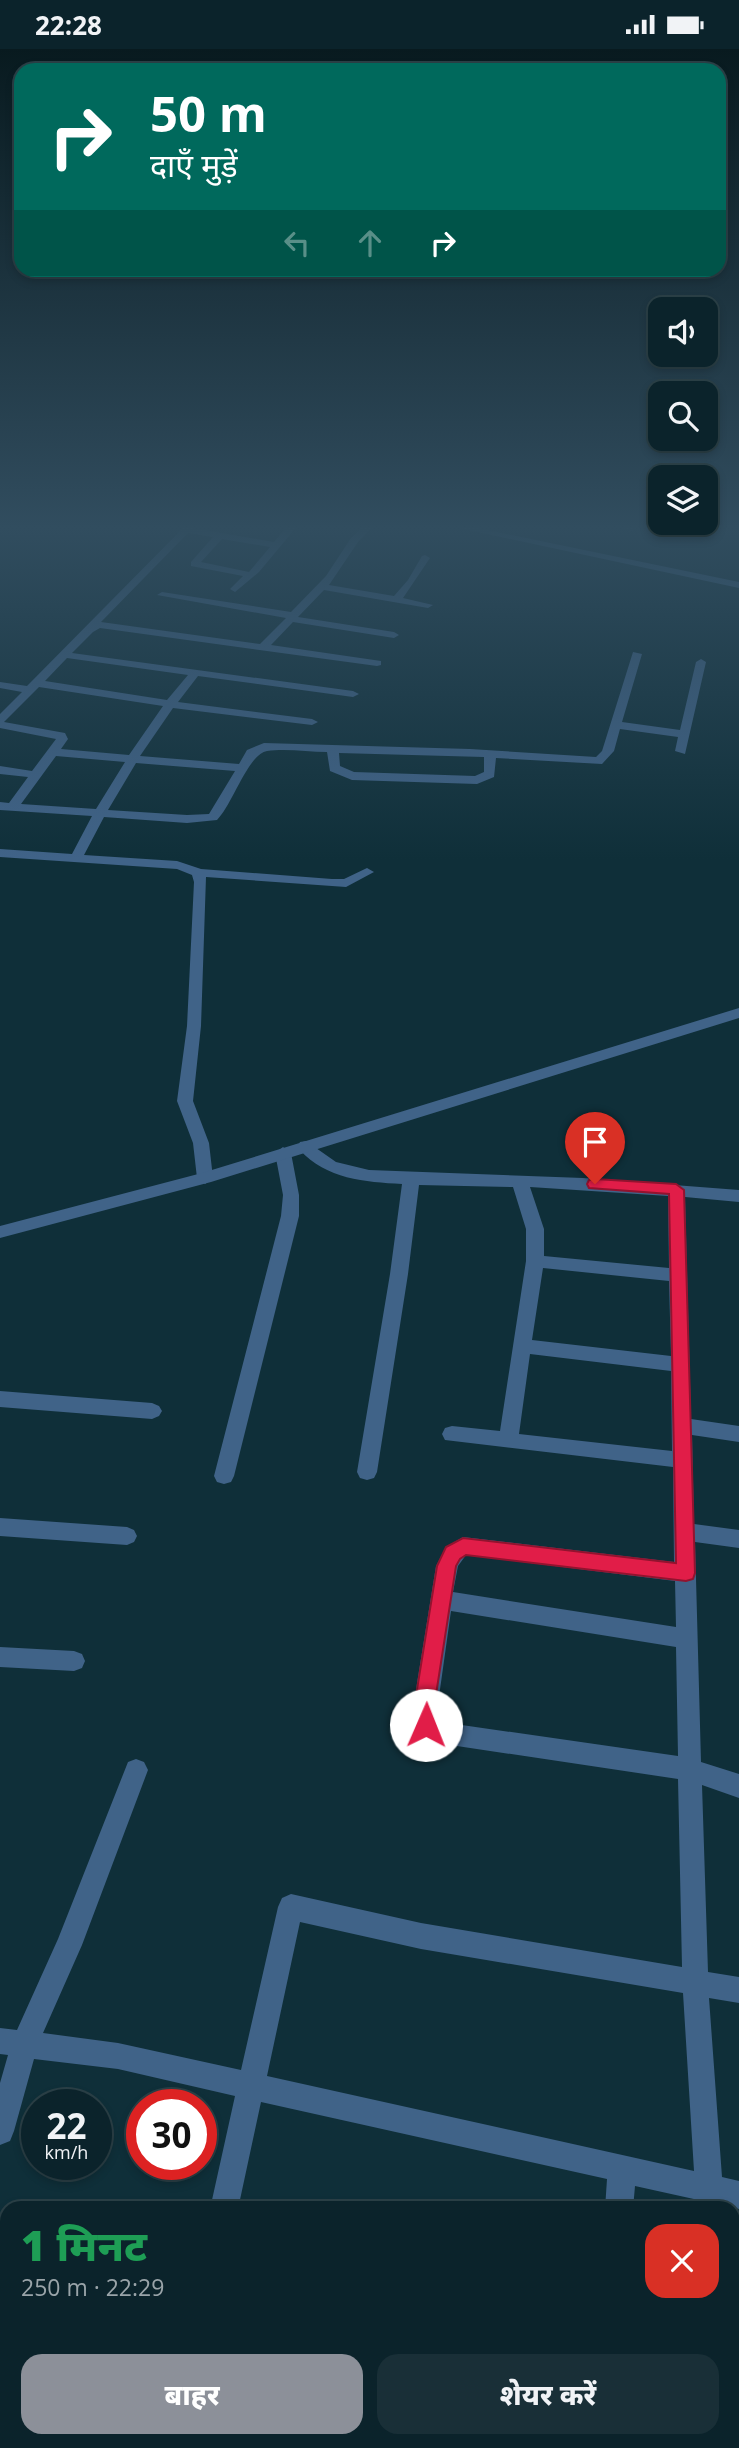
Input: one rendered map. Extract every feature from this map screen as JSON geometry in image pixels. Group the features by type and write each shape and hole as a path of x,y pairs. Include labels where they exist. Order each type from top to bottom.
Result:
{"street":[{"path":"0,722 83,636"},
{"path":"181,636 377,663"},
{"path":"263,647 274,636"},
{"path":"6,807 101,811 187,819 213,817 251,753 257,748 490,754 598,761 608,751 637,654"},
{"path":"65,655 353,694"},
{"path":"681,751 701,662"},
{"path":"76,857 132,760 169,704 195,673"},
{"path":"0,685 34,686 312,722"},
{"path":"0,722 61,735 37,775 6,807"},
{"path":"616,725 685,734"},
{"path":"333,749 334,768 352,776 477,780 490,774 490,754"},
{"path":"52,752 242,768"},
{"path":"0,770 37,775"},
{"path":"0,853 177,865 191,867 199,873 332,883 346,883 367,873"},
{"path":"199,873 201,882 194,1026 185,1101 201,1143 205,1178"},
{"path":"0,1232 205,1178 739,1013"},
{"path":"306,1146 321,1162 336,1169 411,1178 520,1181 739,1196"},
{"path":"224,1476 290,1216 291,1195 283,1153"},
{"path":"367,1472 399,1274 411,1178"},
{"path":"508,1440 534,1261 535,1229 520,1181"},
{"path":"676,1190 695,1982 709,2188"},
{"path":"534,1261 679,1276"},
{"path":"522,1346 681,1365"},
{"path":"0,1399 152,1411"},
{"path":"682,1426 739,1434"},
{"path":"452,1434 683,1460"},
{"path":"0,1527 127,1536"},
{"path":"685,1532 739,1539"},
{"path":"686,1573 463,1546 453,1553 447,1566 423,1714 426,1725 437,1732 690,1769 739,1786"},
{"path":"441,1600 687,1639"},
{"path":"0,1657 74,1661"},
{"path":"0,2131 13,2042 69,1945 136,1770"},
{"path":"226,2201 291,1907 421,1935 739,1990"},
{"path":"13,2042 118,2056 739,2195"},
{"path":"620,2201 622,2168"}],"route":[{"path":"426,1725 423,1714 447,1566 453,1553 463,1546 686,1573 676,1190 595,1184"}]}
